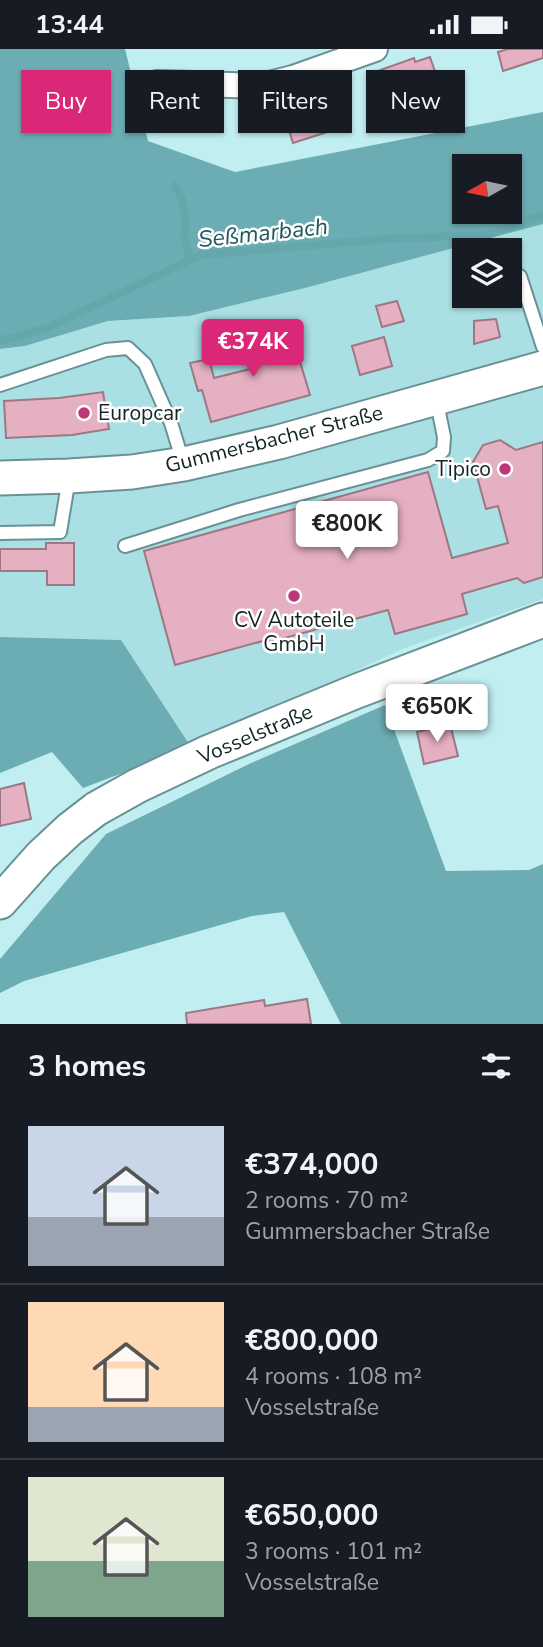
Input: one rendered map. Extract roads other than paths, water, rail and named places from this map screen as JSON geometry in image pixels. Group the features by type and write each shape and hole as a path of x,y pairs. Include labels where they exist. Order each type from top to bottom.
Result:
{"street":[{"path":"224,85 261,86 293,78 375,49"},
{"name":"Gummersbacher Straße","path":"0,478 132,472 184,464 279,442 543,368"},
{"name":"Vosselstraße","path":"0,902 41,856 70,829 96,809 137,786 209,752 357,691 543,621"}],"lane":[{"path":"522,282 543,347"},
{"path":"0,385 106,350 128,348 145,364 171,422 184,464"},
{"path":"125,547 239,510 428,460 443,451 444,437 436,397"},
{"path":"0,533 60,532 69,476"}],"waterway":[{"path":"175,186 182,198 186,221 184,238 191,259"},
{"name":"Seßmarbach","path":"0,340 49,327 201,255 385,239 487,235 543,215"}],"place":[{"name":"Europcar","path":"84,413"},
{"name":"Tipico","path":"505,469"},
{"name":"CV Autoteile GmbH","path":"294,596"}]}
